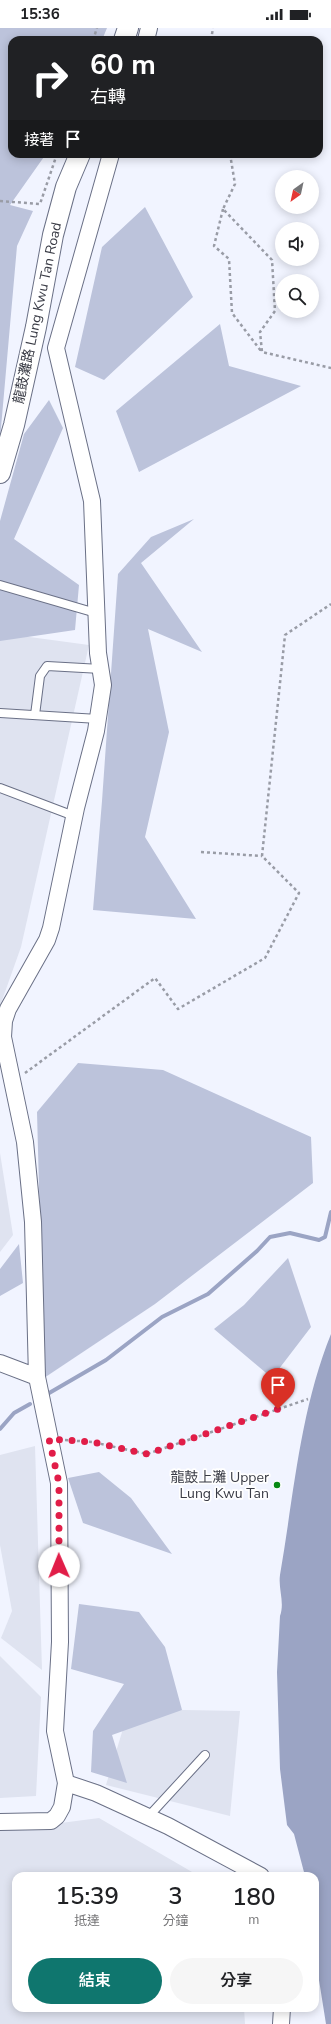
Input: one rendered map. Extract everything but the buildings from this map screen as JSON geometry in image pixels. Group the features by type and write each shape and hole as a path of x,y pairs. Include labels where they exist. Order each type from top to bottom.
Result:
{"street":[{"name":"龍鼓灘路 Lung Kwu Tan Road","path":"0,474 14,425 36,328 53,235 66,187 78,158"},
{"path":"0,1822 50,1821 57,1816 62,1807 66,1783 55,1731 60,1642 59,1483 37,1376 33,1222 25,1142 3,1037 4,1022 12,1000 47,940 74,816 98,719 103,685 98,654 92,501 56,348 110,158"},
{"path":"0,1363 37,1376"},
{"path":"66,1783 96,1793 148,1816 253,1872"},
{"path":"281,2024 282,2012"}],"lane":[{"path":"0,585 96,613"},
{"path":"35,715 40,676 47,666 100,670"},
{"path":"0,713 98,719"},
{"path":"0,788 74,816"},
{"path":"148,1816 205,1756"}],"path":[{"path":"0,201 40,204 56,158"},
{"path":"231,158 235,184 223,209 214,246 229,259 232,313 262,352 331,368"},
{"path":"223,209 272,260 275,311 260,332 262,352"},
{"path":"262,856 285,635 331,604"},
{"path":"25,1073 155,978 178,1009 265,958 299,893 262,856 201,852"},
{"path":"49,1439 92,1442 147,1454 308,1399"}],"shaded area":[{"path":"0,28 107,28 104,36 8,36 8,158 43,158 10,205 33,211 17,246 0,439"},
{"path":"145,207 193,297 104,380 75,367 102,247"},
{"path":"220,324 229,366 301,386 139,472 116,411"},
{"path":"49,400 63,428 14,539 79,585 75,630 0,641 0,521 24,434"},
{"path":"194,519 141,563 202,652 148,629 169,732 145,837 196,919 93,910 118,574 151,537"},
{"path":"0,633 89,645 21,947 0,1006"},
{"path":"78,1063 163,1070 311,1137 313,1183 155,1304 44,1378 37,1112"},
{"path":"0,1153 13,1235 0,1252"},
{"path":"19,1244 23,1283 0,1296 0,1269"},
{"path":"288,1258 311,1327 272,1378 214,1329 244,1305"},
{"path":"331,1334 331,2024 326,2024 319,1980 319,1872 304,1872 294,1834 287,1825 280,1769 277,1672 280,1616 282,1606 280,1575 299,1453 320,1363"},
{"path":"35,1446 42,1670 1,1638 12,1611 0,1545 0,1455"},
{"path":"99,1472 131,1498 172,1554 83,1523 68,1478"},
{"path":"79,1604 139,1612 165,1647 182,1710 112,1735 127,1783 91,1772 93,1731 124,1684 71,1669"},
{"path":"0,1656 41,1697 36,1796 0,1798"},
{"path":"129,1709 240,1711 230,1816 106,1785"},
{"path":"99,1818 192,1872 12,1872 12,2012 244,2012 245,2024 0,2024 0,1831"}],"waterway":[{"path":"44,1396 106,1360 162,1317 208,1294 257,1251 270,1237 290,1233 319,1240 325,1237 331,1212"},
{"path":"0,1429 14,1413 30,1404"}],"place":[{"name":"龍鼓上灘 Upper Lung Kwu Tan","path":"277,1485"}],"route":[{"path":"59,1566 59,1483 49,1439 92,1442 147,1454 278,1409"}]}
